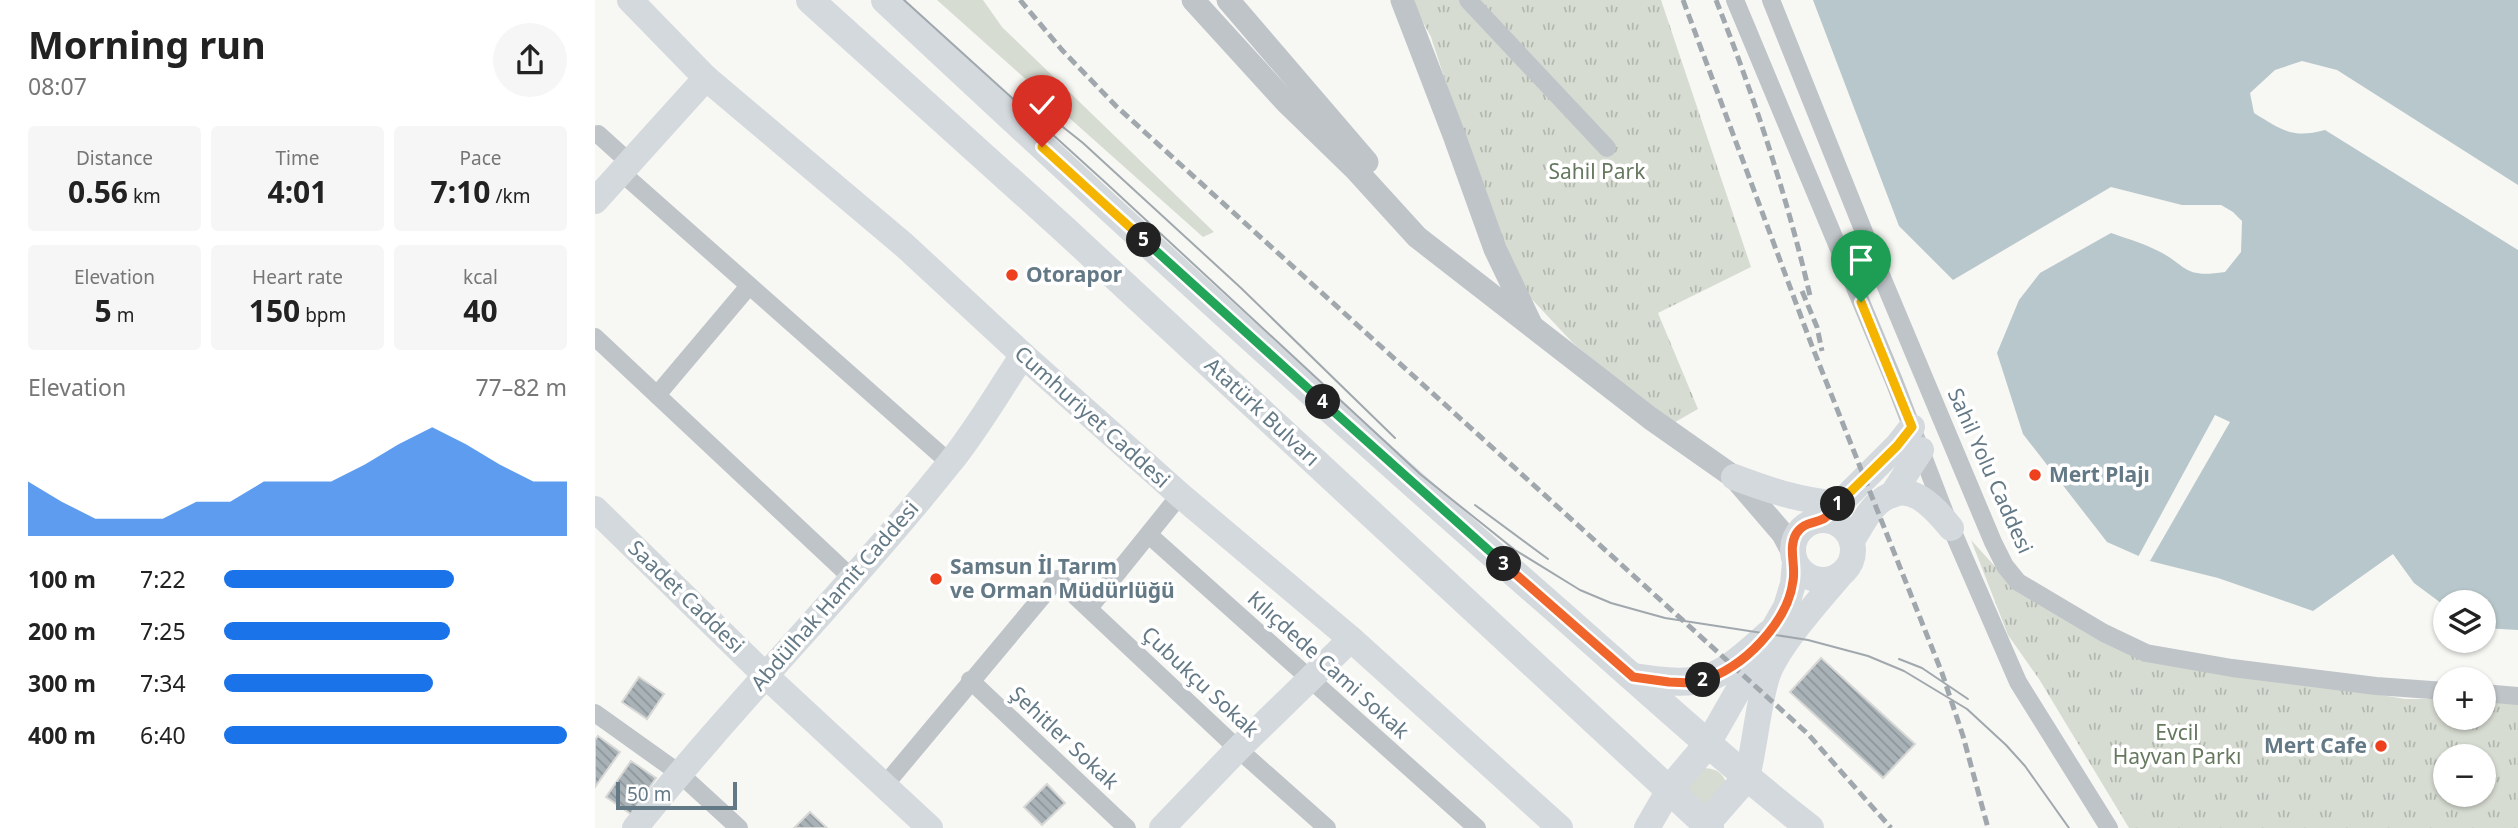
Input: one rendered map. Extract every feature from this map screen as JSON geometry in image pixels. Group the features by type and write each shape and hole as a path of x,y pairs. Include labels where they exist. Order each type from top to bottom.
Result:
{"main road":[{"name":"Cumhuriyet Caddesi","path":"630,0 706,78 904,245 1180,495 1351,639 1560,828"},
{"name":"Atatürk Bulvarı","path":"810,0 1075,238 1706,826"},
{"path":"884,0 1458,524 1707,745 1810,828"},
{"path":"595,201 706,78"},
{"name":"Abdülhak Hamit Caddesi","path":"635,828 679,773 853,579 950,463 1023,355"},
{"path":"1647,828 1669,790 1707,745 1786,607 1793,584 1796,534 1811,521 1831,511 1897,446 1916,439"},
{"path":"1892,495 1916,439"},
{"path":"1706,826 1747,777 1766,678 1805,615 1852,560 1852,540 1831,511 1734,477"},
{"path":"1852,540 1877,504 1892,495 1906,492 1932,506 1951,528"},
{"name":"Saadet Caddesi","path":"595,509 766,676 930,828"},
{"path":"1794,557 1807,576 1816,580 1825,580 1841,574"},
{"path":"1633,677 1691,683 1715,677 1744,658 1769,634"},
{"path":"1162,828 1238,749 1351,639"}],"street":[{"path":"1193,0 1286,102 1355,169 1417,237 1650,418 1734,477 1783,534 1794,557"},
{"path":"1229,0 1395,195 1456,255 1471,278"},
{"path":"1402,0 1495,249 1533,329"},
{"path":"1468,0 1607,148"},
{"path":"1735,0 1951,528 2018,682 2109,828"},
{"name":"Sahil Yolu Caddesi","path":"1771,0 1982,518 2005,566 2018,582 2104,634 2145,653 2245,670 2433,690"},
{"path":"595,135 598,134 626,168 750,286 950,463"},
{"path":"657,396 750,286"},
{"path":"595,337 853,579"},
{"path":"1089,608 1180,495"},
{"name":"Kılıçdede Cami Sokak","path":"1149,535 1477,828"},
{"name":"Çubukçu Sokak","path":"884,786 1057,579 1238,749 1327,828"},
{"name":"Şehitler Sokak","path":"970,680 1127,828"},
{"path":"2496,695 2518,696"},
{"path":"595,713 679,773 739,828"}],"green space":[{"path":"937,0 983,0 1002,27 1214,232 1203,237"},
{"name":"Sahil Park","path":"1411,0 1661,0 1751,267 1658,313 1698,409 1670,425 1573,343 1522,289 1487,209 1431,37"},
{"name":"Evcil Hayvan Parkı","path":"1971,540 2000,572 2144,655 2405,699 2433,699 2433,730 2496,730 2496,700 2518,700 2518,828 2129,828 2039,679 2008,635"},
{"path":"1703,768 1719,772 1727,785 1729,797 1692,809 1685,782"}],"shaded area":[{"path":"1813,0 2518,0 2518,185 2337,70 2302,61 2275,70 2250,93 2254,113 2272,124 2295,133 2325,130 2518,250 2518,630 2496,629 2496,590 2433,590 2433,597 2414,583 2393,554 2313,611 2218,578 2150,561 2107,542 2023,434 1997,353 2019,300 2040,273 2111,233 2154,249 2192,272 2225,272 2241,252 2242,221 2233,212 2221,205 2182,205 2111,187 1953,280 1899,226"}],"pier":[{"path":"2215,415 2230,422 2150,561 2138,557"}],"building":[{"path":"1821,658 1915,744 1883,778 1790,692"},
{"path":"639,677 664,694 647,719 622,702"},
{"path":"598,736 620,752 595,787 595,740"},
{"path":"631,761 656,778 631,814 606,797"},
{"path":"1047,784 1065,803 1042,825 1024,807"},
{"path":"810,812 827,828 794,828"}],"tram line":[{"path":"904,0 1420,474 1515,550 1580,590 1611,603 1665,618 1808,640 1868,656 1904,671 1967,709 2006,745 2025,766 2069,828"},
{"path":"1024,96 1083,143 1241,288 1395,438"},
{"path":"1475,505 1548,559"},
{"path":"1899,659 1922,668 1968,699"}],"railway":[{"path":"1020,0 1062,50 1116,106 1808,734 1891,828"},
{"path":"1683,0 1812,346 1942,673 1963,736 1988,828"},
{"path":"1716,0 1769,148 1811,300"},
{"path":"1802,291 1817,327 1822,351"}],"place":[{"name":"Otorapor","path":"1012,275"},
{"name":"Mert Plajı","path":"2035,475"},
{"name":"Samsun İl Tarım ve Orman Müdürlüğü","path":"936,579"},
{"name":"Mert Cafe","path":"2381,746"}],"route":[{"path":"1042,147 1468,533 1633,677 1691,683 1715,677 1744,658 1769,634 1786,607 1793,584 1795,563 1792,544 1796,534 1811,521 1824,519 1897,446 1912,427 1861,302"}]}
